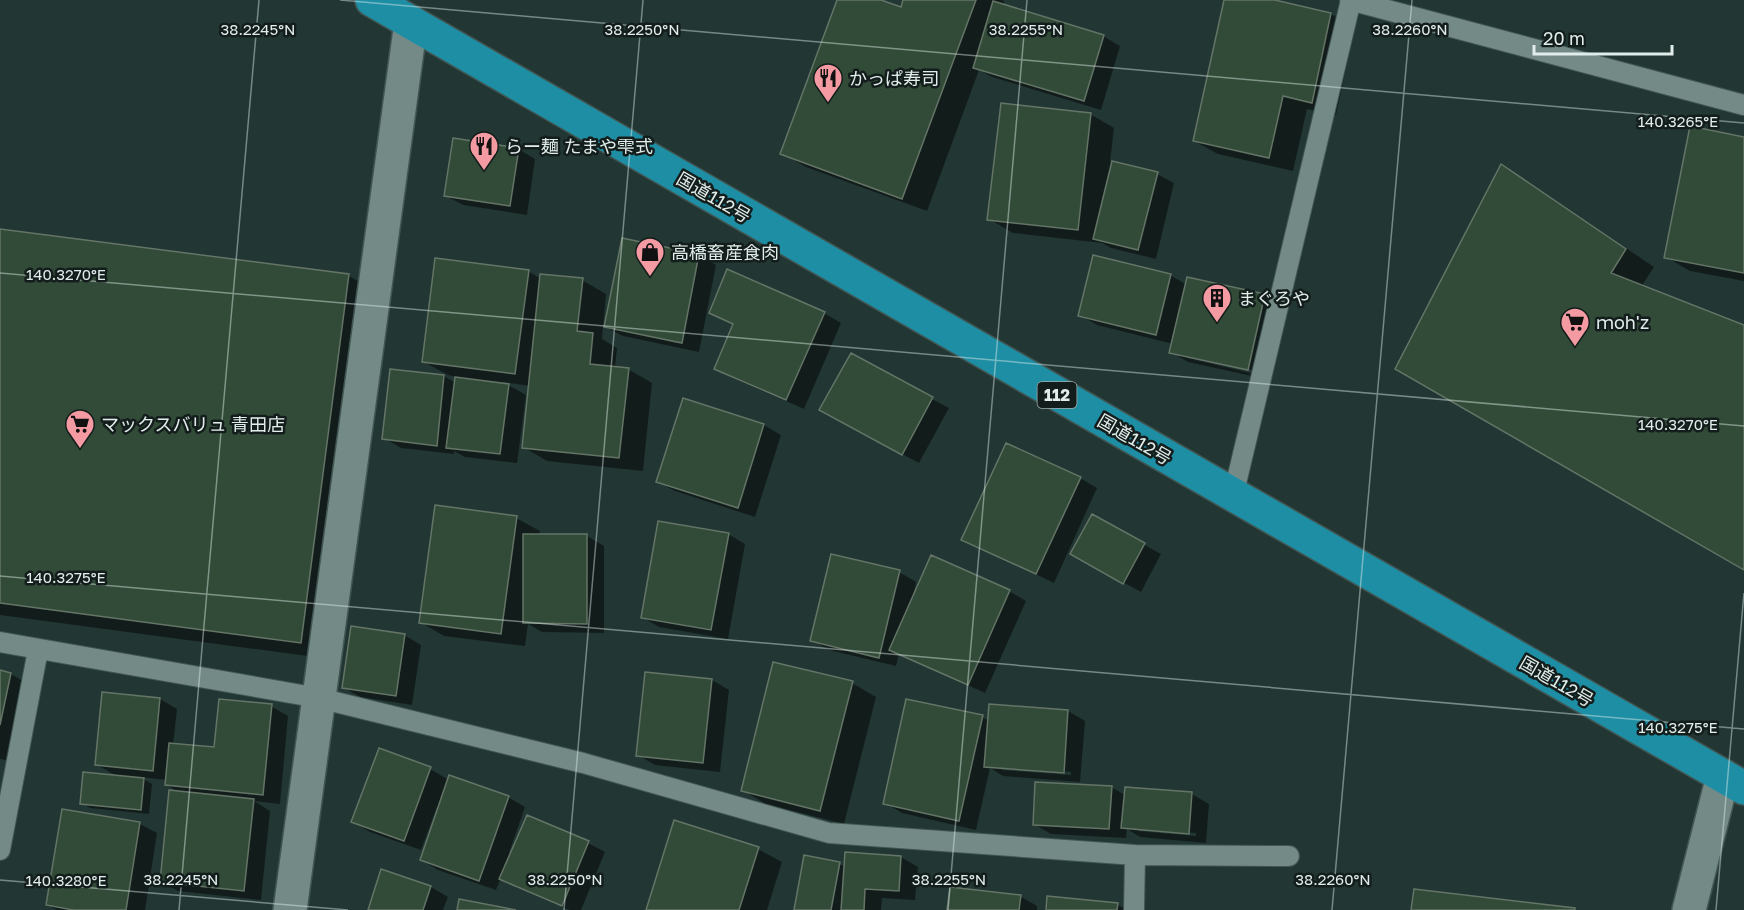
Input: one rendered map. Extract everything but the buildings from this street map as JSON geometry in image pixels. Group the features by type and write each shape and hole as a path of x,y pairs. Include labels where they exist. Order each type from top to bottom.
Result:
{"highway":[{"name":"国道112号","path":"372,0 1734,782"}],"street":[{"path":"290,910 411,22"},
{"path":"1689,910 1734,782"}],"lane":[{"path":"1233,496 1351,0 1744,105"},
{"path":"0,642 319,698 583,763 828,833 1135,855 1289,856"},
{"path":"0,850 38,650"},
{"path":"1134,910 1135,855"}],"place":[{"name":"かっぱ寿司","path":"828,104"},
{"name":"らー麺 たまや雫式","path":"484,172"},
{"name":"高橋畜産食肉","path":"650,278"},
{"name":"まぐろや","path":"1217,324"},
{"name":"ｍoh'z","path":"1575,348"},
{"name":"マックスバリュ 青田店","path":"80,450"}]}
